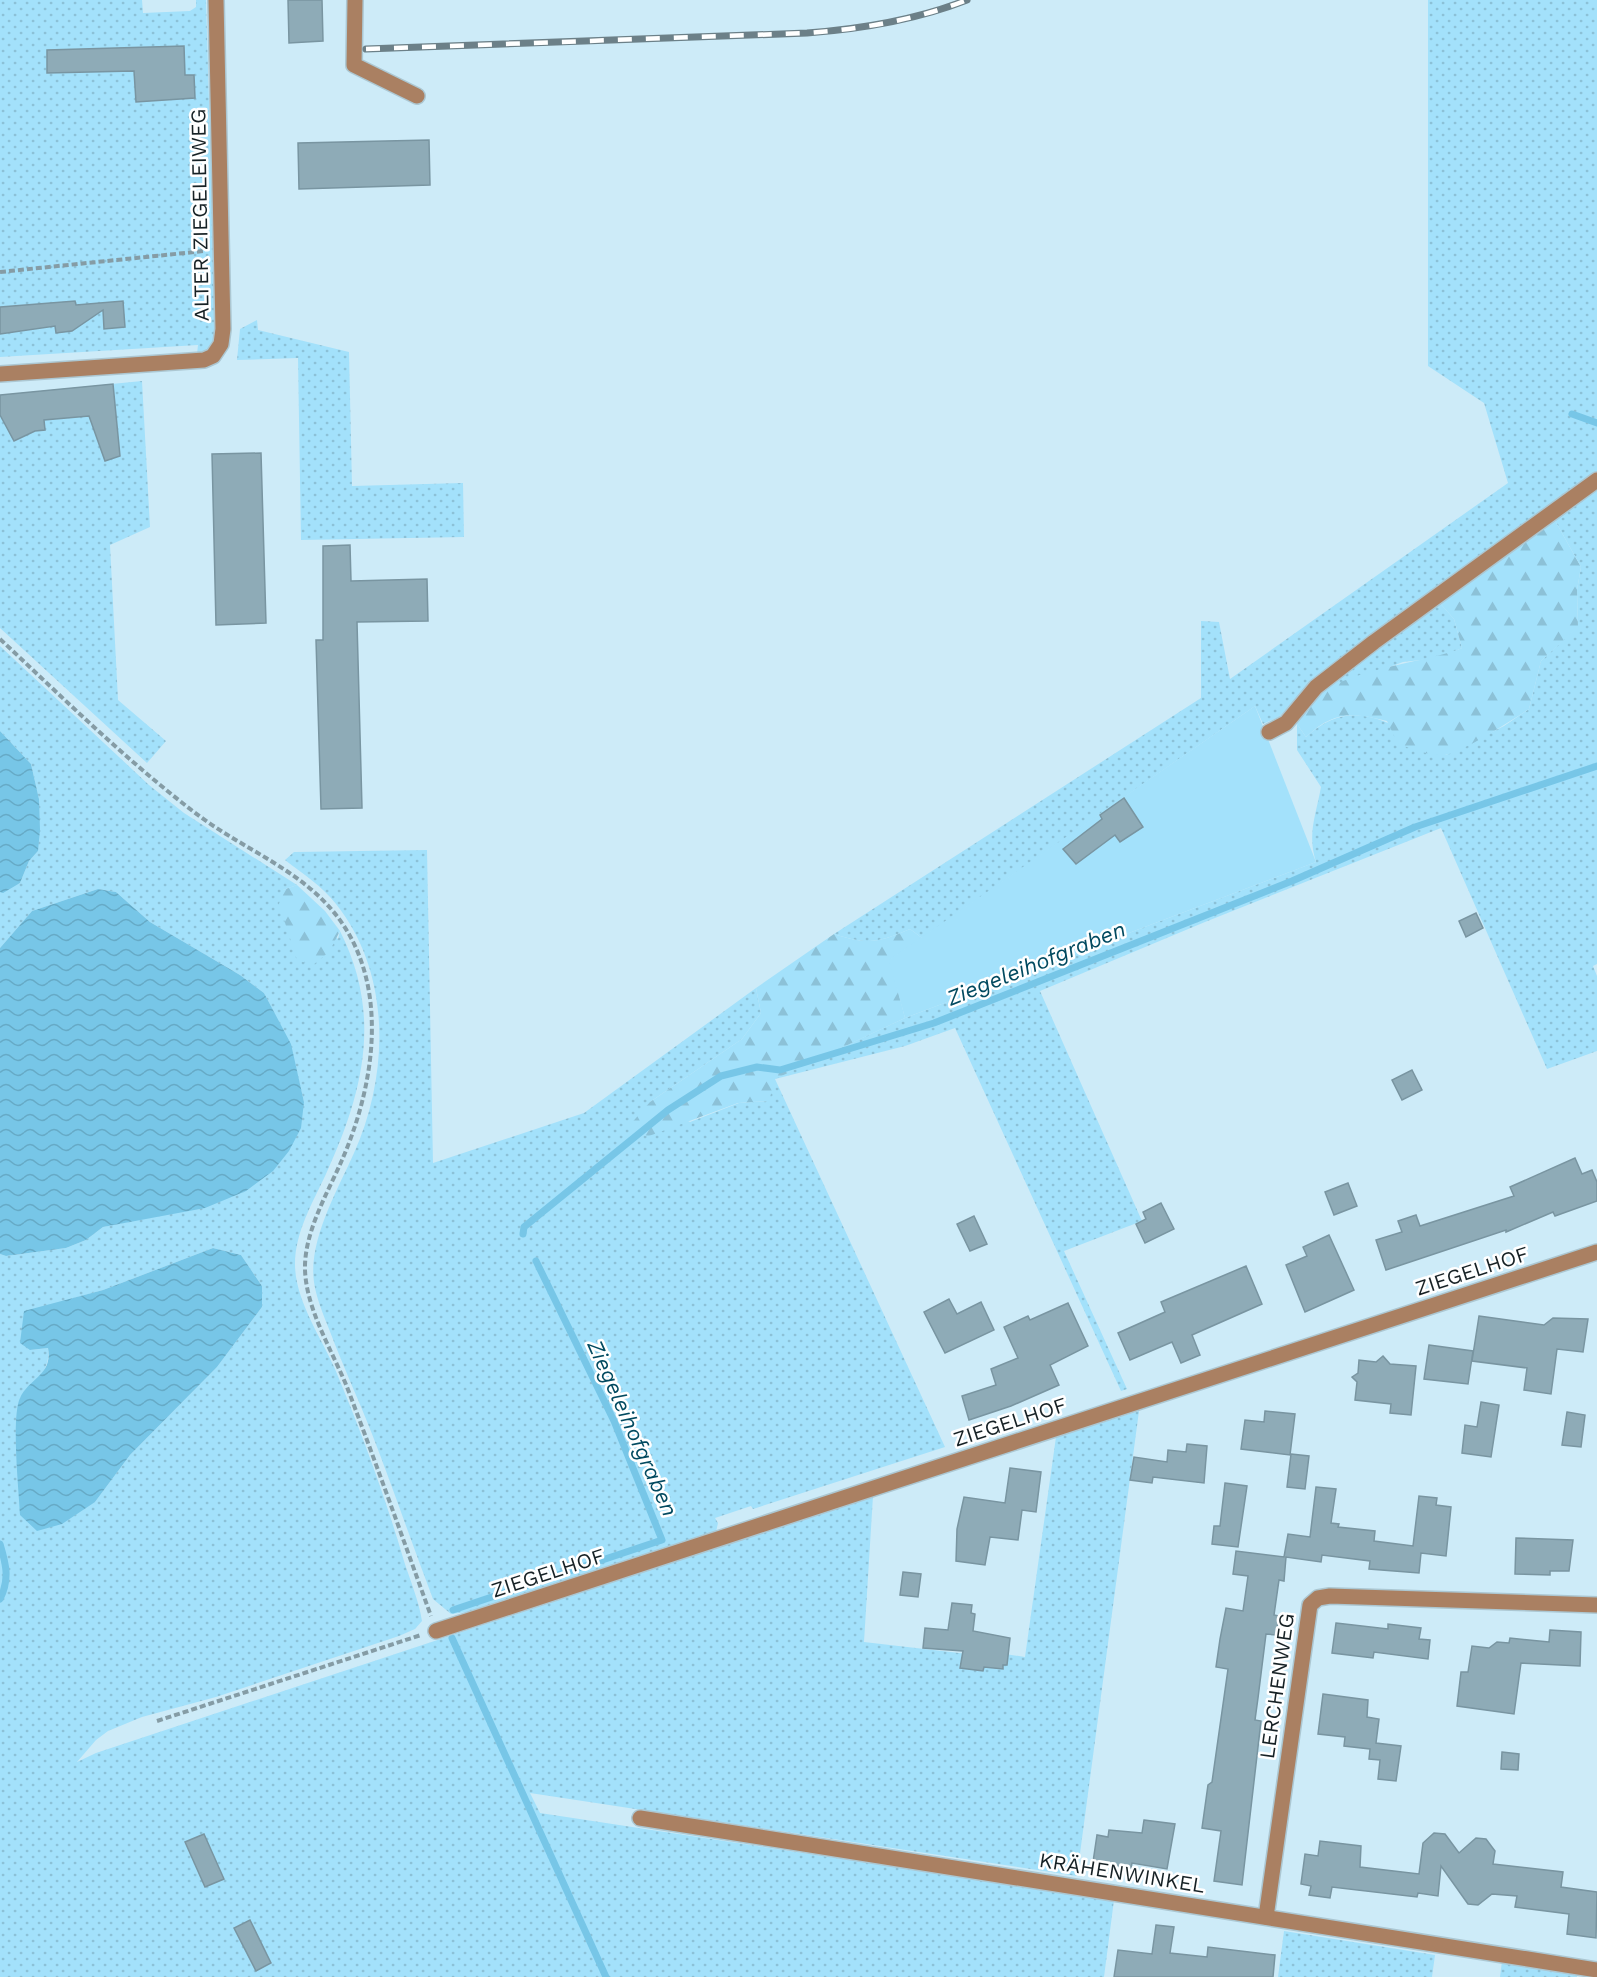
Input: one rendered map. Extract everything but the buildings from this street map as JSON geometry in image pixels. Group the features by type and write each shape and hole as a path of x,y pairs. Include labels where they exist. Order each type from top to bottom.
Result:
{"street":[{"name":"ALTER ZIEGELEIWEG","path":"0,374 204,360 213,356 222,337 216,0"},
{"path":"355,0 354,64 417,96"},
{"path":"1269,732 1286,723 1316,687 1374,642 1597,480"},
{"name":"ZIEGELHOF","path":"436,1631 1597,1252"},
{"name":"LERCHENWEG","path":"1266,1917 1310,1605 1318,1598 1330,1596 1597,1605"},
{"name":"KRÄHENWINKEL","path":"640,1818 1597,1970"}],"path":[{"path":"0,272 222,249"},
{"path":"0,639 150,779 199,816 296,876 318,895 345,926 353,941 365,976 372,1019 369,1068 349,1143 310,1239 305,1264 306,1281 312,1307 332,1350 366,1436 436,1631 156,1721"}],"green space":[{"path":"0,0 142,0 143,13 190,11 196,7 196,0 206,0 216,343 212,348 197,354 198,345 0,357"},
{"path":"1428,0 1597,0 1597,475 1300,694 1279,717 1263,724 1255,706 922,938 910,929 872,941 855,940 834,934 1201,698 1201,621 1219,622 1230,679 1508,483 1484,403 1428,366"},
{"path":"257,320 258,330 349,352 352,486 463,483 464,537 301,540 298,358 237,360 240,329"},
{"path":"142,381 150,527 110,545 118,700 166,741 147,763 0,628 0,395"},
{"path":"1597,488 1597,964 1593,966 1597,976 1597,1051 1547,1069 1441,828 1040,991 1142,1221 1064,1251 1127,1389 1121,1391 955,1028 905,1046 775,1079 945,1447 753,1509 751,1506 715,1518 718,1523 716,1532 476,1611 451,1614 433,1599 372,1434 322,1311 314,1282 313,1266 320,1233 366,1123 374,1091 379,1026 376,993 367,961 354,932 336,904 318,886 285,860 294,852 427,850 433,1163 584,1113 756,988 761,1013 742,1039 650,1102 690,1122 739,1103 768,1101 774,1079 905,1018 1316,862 1312,833 1321,787 1297,750 1297,724 1306,737 1324,723 1342,717 1359,715 1394,725 1446,755 1504,726 1529,709 1541,661 1578,626 1577,590 1581,567 1553,517"},
{"path":"1553,517 1581,567 1577,590 1578,627 1541,661 1529,709 1475,742 1445,755 1427,753 1398,744 1387,721 1363,716 1334,718 1316,728 1306,737 1297,724 1306,706 1322,692 1368,672 1462,648 1454,619 1438,601"},
{"path":"1438,601 1454,619 1462,648 1439,658 1403,662 1317,694"},
{"path":"0,646 149,785 184,813 297,885 283,890 338,939 340,931 353,963 361,993 364,1024 363,1054 350,1114 301,1229 296,1252 296,1278 304,1305 335,1369 372,1464 417,1598 422,1621 415,1629 399,1636 216,1697 142,1717 108,1731 96,1740 77,1762 96,1753 873,1496 864,1642 985,1656 986,1651 1025,1657 1056,1437 1139,1411 1077,1876 530,1793 540,1813 1114,1900 1104,1977 0,1977 0,1254 6,1256 66,1248 86,1240 103,1227 132,1221 304,1102 290,1044 264,993 240,975 150,922 116,892 98,889 32,911 0,948 0,892 20,883 29,861 38,851 39,799 31,764 0,731","holes":["213,1248 241,1255 262,1286 262,1307 217,1367 130,1455 95,1502 20,1398 36,1382 47,1363 48,1348 30,1350 70,1299 103,1290"]},
{"path":"1255,706 1316,862 905,1018 889,960"},
{"path":"297,885 325,911 340,931 329,952 313,965 297,960 279,904 283,890"},
{"path":"910,929 922,938 890,960 905,1018 775,1079 769,1101 738,1103 649,1136 631,1135 629,1126 650,1102 742,1039 761,1013 756,988 834,934 855,940 872,941"},
{"path":"1284,1931 1435,1955 1432,1977 1278,1977"},
{"path":"1502,1961 1578,1972 1577,1977 1500,1977"}],"water":[{"path":"0,731 31,764 39,799 40,830 38,851 29,861 20,883 3,893 0,892"},
{"path":"98,889 116,892 150,922 240,975 264,993 291,1044 304,1102 301,1128 289,1151 273,1171 246,1191 205,1208 103,1227 86,1240 66,1248 6,1256 0,1254 0,948 32,911"},
{"path":"213,1248 241,1255 262,1286 262,1307 217,1367 130,1455 95,1502 62,1524 37,1531 20,1515 16,1421 20,1398 44,1370 49,1357 48,1348 30,1350 20,1343 24,1311 103,1290"}],"waterway":[{"path":"1572,414 1597,423"},
{"name":"Ziegeleihofgraben","path":"523,1234 524,1227 668,1110 721,1076 757,1067 780,1070 934,1023 1292,881 1415,827 1597,766"},
{"name":"Ziegeleihofgraben","path":"453,1610 662,1540 614,1421 536,1261"},
{"path":"0,1544 6,1571 5,1585 0,1599"},
{"name":"Ziegeleihofgraben","path":"452,1638 606,1977"}],"railway":[{"path":"366,49 807,33 888,22 928,13 967,0"}]}
